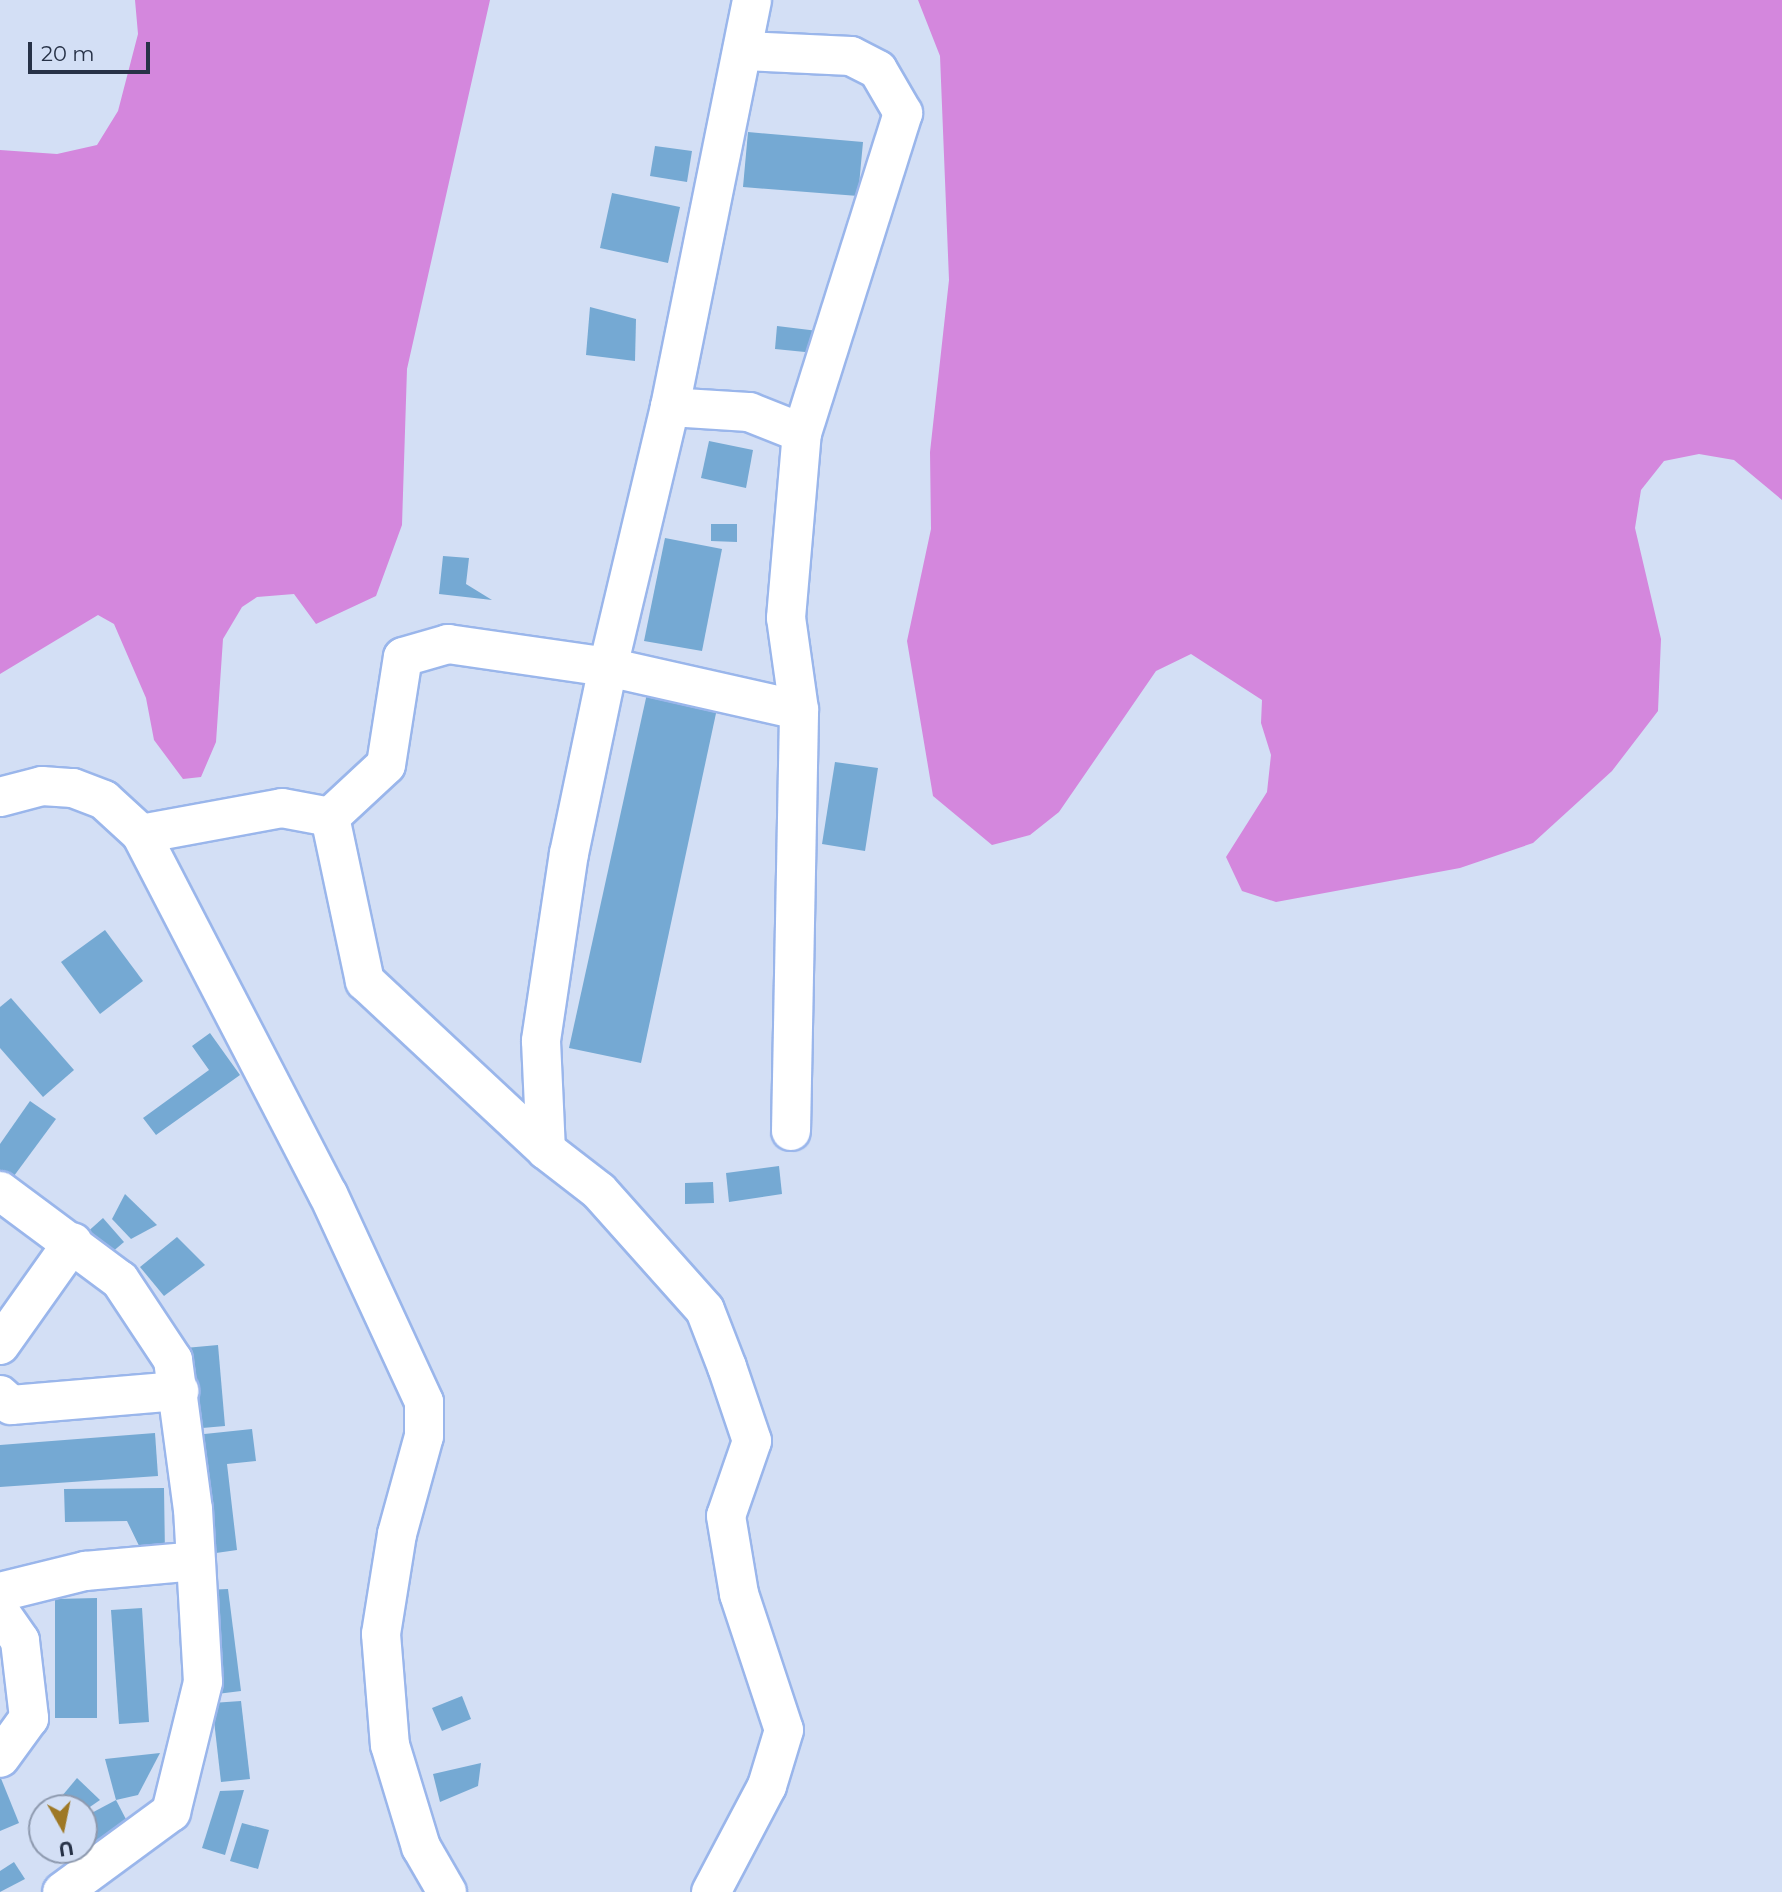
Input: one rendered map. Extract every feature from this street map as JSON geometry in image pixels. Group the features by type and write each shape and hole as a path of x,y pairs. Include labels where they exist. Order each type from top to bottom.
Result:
{"street":[{"path":"546,1150 541,1041 569,853 608,667 670,407 745,51 752,0"},
{"path":"745,51 851,56 878,70 903,113 802,433 786,618 799,710 792,1131"},
{"path":"670,407 749,412 802,433"},
{"path":"330,817 386,765 403,657 448,644 608,667 799,710"},
{"path":"0,797 42,786 74,788 104,800 141,834 328,1194 424,1402 424,1436 397,1534 381,1633 390,1745 421,1847 447,1892"},
{"path":"141,834 282,808 330,817"},
{"path":"330,817 365,981 546,1150 599,1191 705,1310 751,1441 726,1516 739,1594 784,1730 767,1787 711,1892"},
{"path":"0,1191 73,1242 120,1280 173,1360 179,1391 196,1561 203,1682 171,1812 62,1892"},
{"path":"0,1345 73,1242"},
{"path":"0,1395 11,1405 179,1391"},
{"path":"0,1592 85,1571 196,1561"},
{"path":"0,1612 20,1641 29,1718 0,1758"}],"shaded area":[{"path":"135,0 490,0 407,369 402,525 376,596 316,624 294,594 257,597 242,607 223,639 216,742 201,777 183,779 154,740 146,698 114,624 98,615 0,674 0,150 57,154 97,145 118,111 138,34"},
{"path":"918,0 1782,0 1782,500 1734,460 1699,454 1664,461 1641,490 1635,528 1661,639 1658,711 1612,771 1533,843 1460,868 1276,902 1242,891 1226,857 1267,792 1271,755 1261,723 1262,700 1191,654 1156,671 1059,812 1030,835 992,845 933,796 907,641 931,529 930,452 949,280 940,56"}],"building":[{"path":"748,132 863,142 858,196 743,187"},
{"path":"655,146 692,151 687,182 650,176"},
{"path":"612,193 680,207 668,263 600,248"},
{"path":"590,307 636,319 635,361 586,355"},
{"path":"777,326 818,331 815,353 775,349"},
{"path":"709,441 753,450 746,488 701,478"},
{"path":"711,524 737,524 737,542 711,541"},
{"path":"665,538 722,549 702,651 644,641"},
{"path":"443,556 469,558 466,584 492,600 439,594"},
{"path":"648,689 718,704 641,1063 569,1048"},
{"path":"835,762 878,768 865,851 822,844"},
{"path":"105,930 143,981 100,1014 61,962"},
{"path":"11,998 74,1070 43,1097 0,1048 0,1007"},
{"path":"210,1033 240,1075 156,1135 143,1118 209,1070 192,1046"},
{"path":"30,1101 56,1119 11,1180 0,1172 0,1144"},
{"path":"779,1166 782,1194 729,1202 726,1173"},
{"path":"713,1182 714,1203 685,1204 685,1183"},
{"path":"125,1194 157,1225 131,1239 112,1219"},
{"path":"103,1218 124,1242 104,1259 84,1235"},
{"path":"177,1237 205,1265 164,1296 140,1267"},
{"path":"218,1345 225,1426 191,1429 185,1348"},
{"path":"252,1429 256,1461 227,1464 237,1550 209,1554 195,1435"},
{"path":"155,1433 158,1476 0,1487 0,1445"},
{"path":"164,1488 165,1554 143,1554 127,1521 65,1522 64,1489"},
{"path":"228,1589 241,1691 217,1694 205,1590"},
{"path":"97,1598 97,1718 55,1718 55,1599"},
{"path":"142,1608 149,1722 119,1724 111,1610"},
{"path":"462,1696 471,1719 442,1731 432,1708"},
{"path":"241,1701 250,1779 221,1782 212,1703"},
{"path":"160,1753 138,1795 116,1800 105,1759"},
{"path":"481,1763 478,1786 440,1802 433,1774"},
{"path":"0,1776 19,1823 0,1831"},
{"path":"77,1778 94,1794 64,1794"},
{"path":"244,1790 225,1855 202,1848 220,1791"},
{"path":"116,1800 129,1825 98,1842 98,1810"},
{"path":"242,1823 269,1830 258,1869 230,1861"},
{"path":"14,1862 25,1879 0,1892 0,1871"}]}
